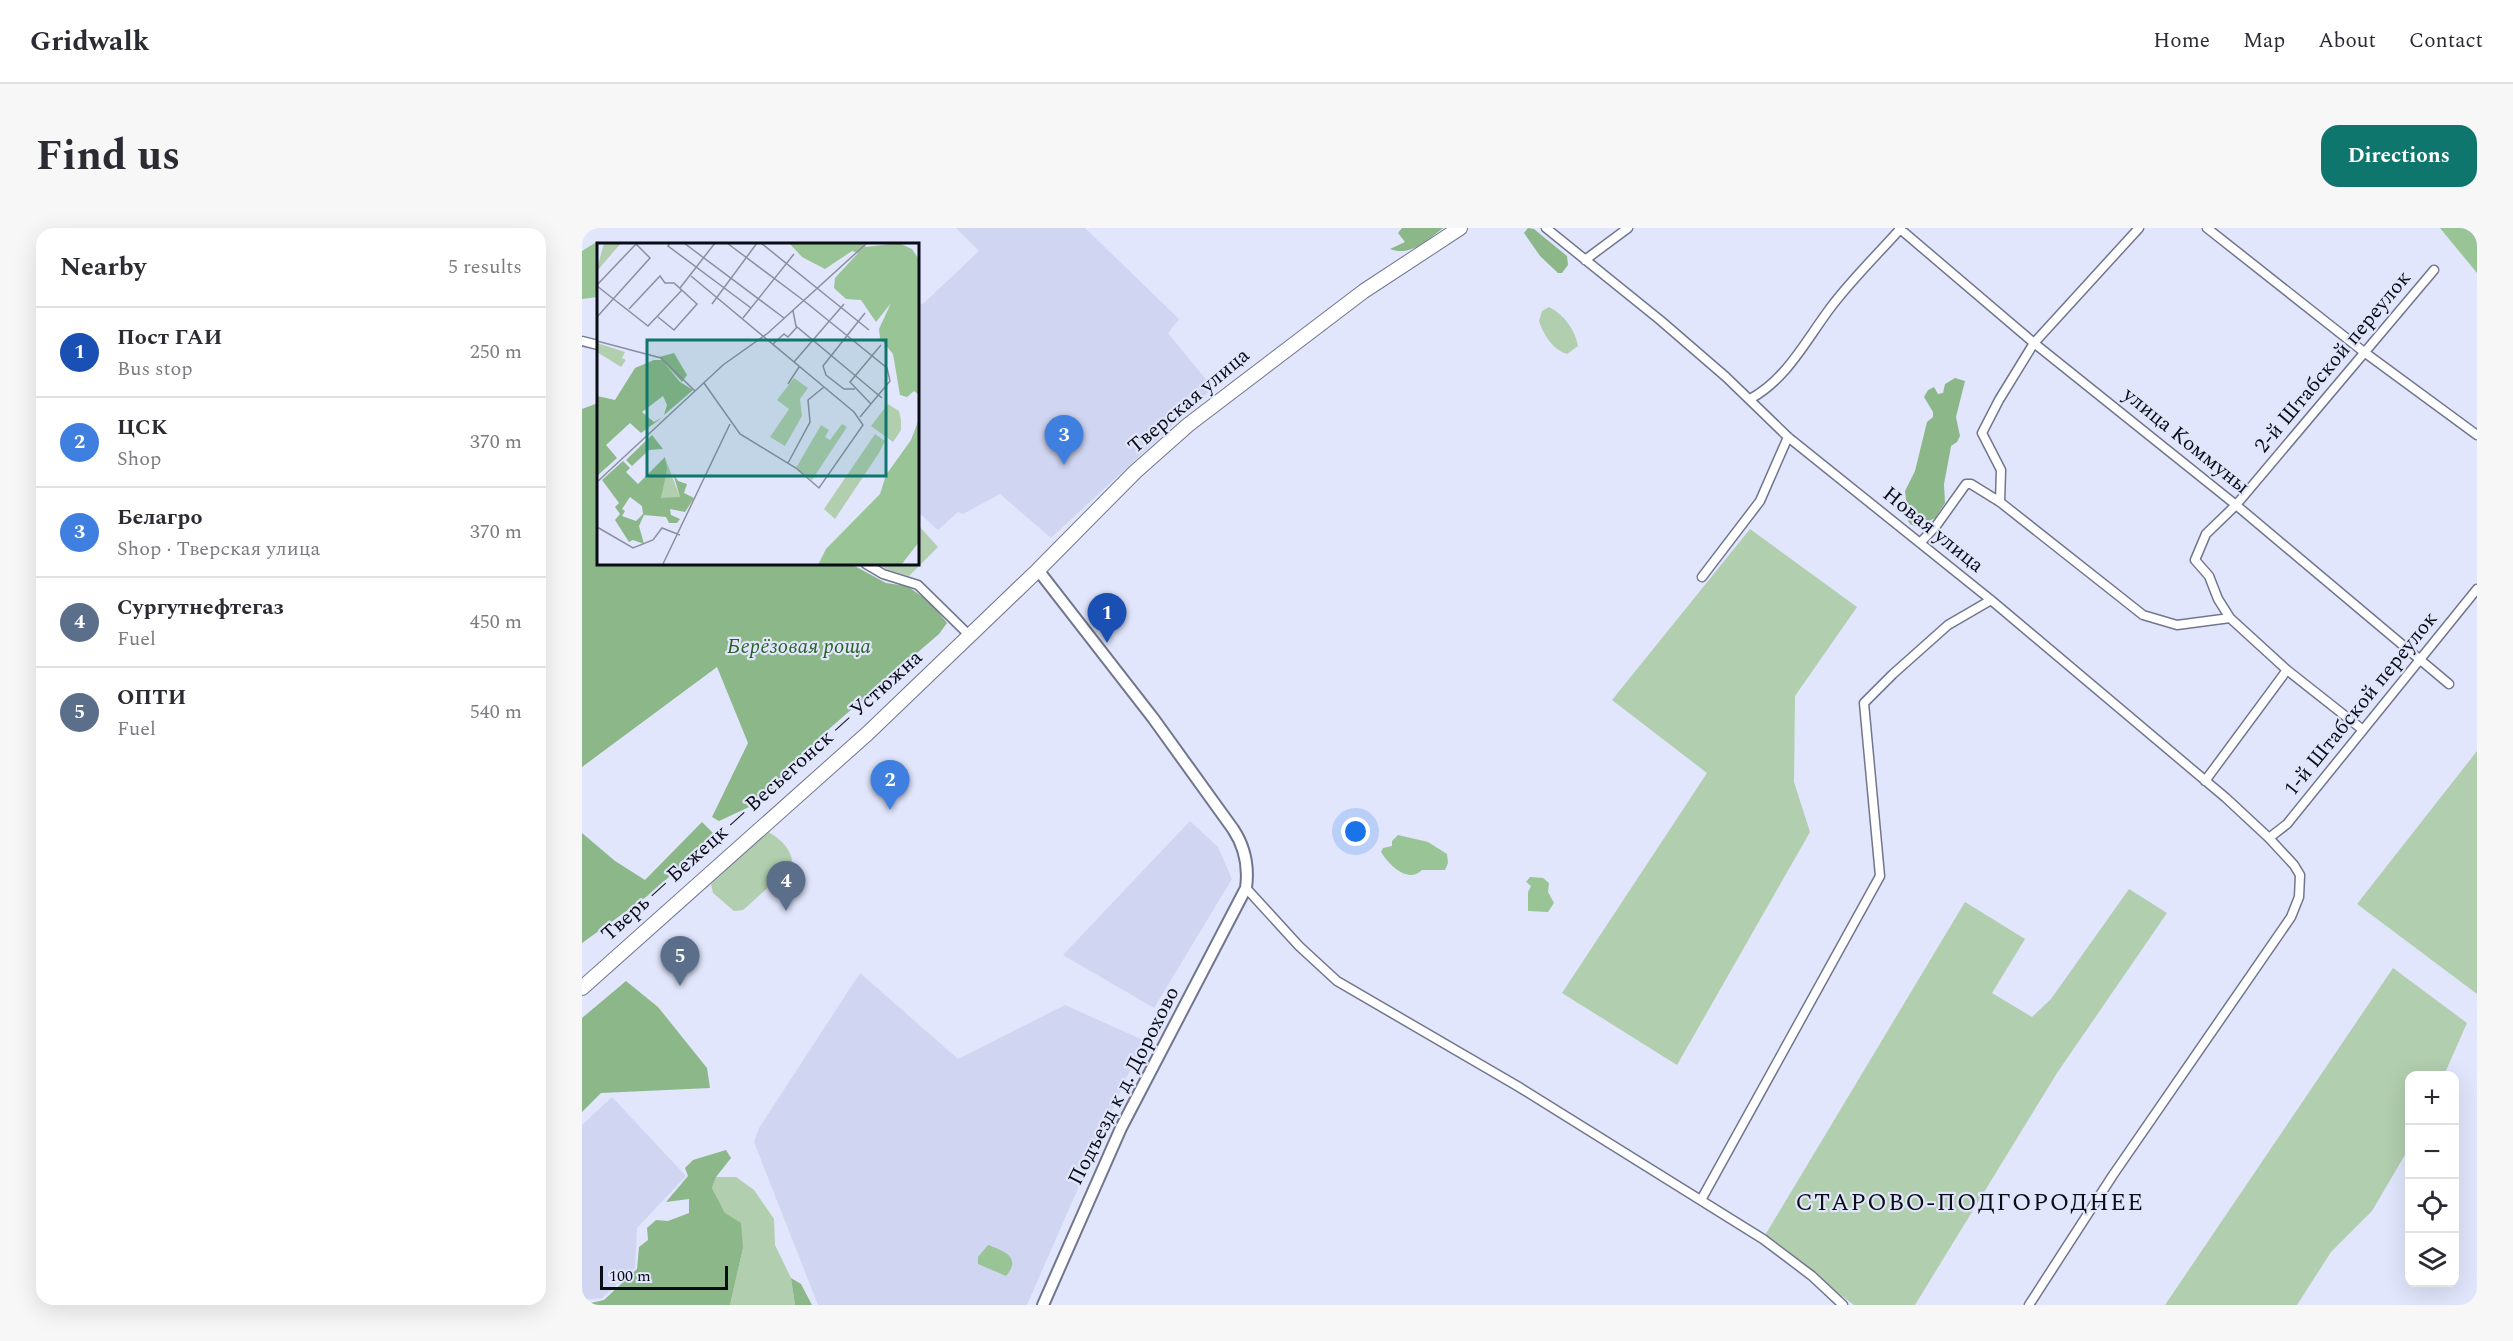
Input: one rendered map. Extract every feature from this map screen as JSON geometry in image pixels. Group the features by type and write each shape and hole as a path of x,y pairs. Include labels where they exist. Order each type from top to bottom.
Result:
{"main road":[{"name":"Тверская улица","path":"970,636 1135,472 1199,416 1364,291 1460,228"},
{"name":"Тверь — Бежецк — Весьегонск — Устюжна","path":"582,988 820,777 970,636"}],"street":[{"name":"Новая улица","path":"1546,228 1660,320 1750,399 1788,437 1991,600 2205,781 2268,838 2294,865 2300,875 2299,897 2291,917 2113,1175 2029,1305"},
{"path":"1585,260 1628,228"},
{"path":"1750,399 1766,390 1781,377 1832,306 1900,228"},
{"name":"улица Коммуны","path":"1900,228 2034,343 2236,505 2449,684"},
{"path":"2000,502 2001,470 1982,433 2034,343 2139,228"},
{"path":"2207,228 2364,352 2477,435"},
{"name":"2-й Штабской переулок","path":"2230,618 2218,599 2209,576 2195,560 2206,534 2236,505 2434,270"},
{"path":"582,341 597,345"},
{"path":"1702,577 1760,501 1788,437"},
{"path":"1920,543 1936,526 1966,484 1971,484 2000,502 2143,615 2177,624 2230,618 2287,670 2363,730"},
{"path":"869,566 883,574 918,585 970,636"},
{"path":"1038,570 1153,718 1237,835 1246,862 1246,888 1299,946 1337,981 1519,1087 1701,1200 1762,1239 1812,1276 1844,1305"},
{"name":"1-й Штабской переулок","path":"2268,838 2287,824 2477,589"},
{"path":"1701,1200 1880,876 1864,704 1893,674 1948,625 1991,600"},
{"path":"2205,781 2287,670"},
{"name":"Подъезд к д. Дорохово","path":"1043,1305 1121,1128 1246,888"}],"shaded area":[{"path":"956,228 1085,228 1179,319 1168,333 1213,388 1051,538 1000,494 963,514 958,512 938,530 920,514 920,304 979,251"},
{"path":"2440,228 2477,228 2477,273"},
{"path":"598,241 601,243 597,243 597,297 582,299 582,251"},
{"path":"1549,307 1564,318 1574,334 1578,346 1567,354 1553,345 1539,321 1542,311"},
{"path":"920,527 938,547 920,565"},
{"path":"1750,529 1857,607 1795,696 1794,782 1810,832 1677,1065 1562,993 1707,773 1612,700"},
{"path":"882,566 919,566 909,576"},
{"path":"2477,751 2477,994 2357,904"},
{"path":"1190,821 1218,847 1232,879 1154,1008 1063,955"},
{"path":"768,832 788,850 792,866 743,910 734,911 713,893 711,884"},
{"path":"1398,835 1428,842 1447,854 1448,863 1445,870 1422,870 1411,875 1399,871 1381,852 1383,848 1392,846 1392,841"},
{"path":"1530,877 1543,878 1549,883 1548,892 1554,903 1548,912 1528,911 1528,892 1531,886 1526,882"},
{"path":"2129,889 2167,913 2057,1073 1915,1305 1854,1305 1764,1237 1965,902 2025,939 1992,993 2032,1017 2051,999"},
{"path":"2393,968 2467,1023 2446,1071 2405,1071 2405,1155 2372,1211 2331,1252 2297,1305 2165,1305"},
{"path":"860,973 958,1059 1065,1005 1143,1040 1027,1305 818,1305 754,1142 759,1128"},
{"path":"612,1097 686,1176 637,1228 635,1268 602,1298 582,1300 582,1125"},
{"path":"716,1177 736,1177 754,1190 774,1219 775,1245 791,1278 795,1305 730,1305 743,1248 712,1188"},
{"path":"988,1245 1005,1252 1012,1259 1006,1276 978,1264 978,1257"}],"green space":[{"path":"1402,228 1443,228 1412,249 1398,251 1390,249 1405,242 1398,233"},
{"path":"1528,228 1534,229 1567,256 1568,265 1562,273 1558,273 1540,256 1524,233"},
{"path":"1955,378 1965,381 1956,417 1960,436 1951,446 1944,484 1945,503 1935,518 1917,527 1910,524 1905,515 1907,508 1905,491 1915,471 1927,422 1933,417 1933,412 1924,397 1928,390 1934,387 1938,394 1943,393 1945,384"},
{"name":"Берёзовая роща","path":"597,403 597,566 855,566 886,583 907,586 930,602 947,623 939,634 830,728 760,802 719,821 712,817 748,743 717,667 582,767 582,409"},
{"path":"702,822 716,836 646,897 582,943 582,833 615,861 645,880"},
{"path":"626,981 658,1007 707,1068 710,1088 601,1093 582,1112 582,1018"},
{"path":"726,1150 731,1158 716,1177 712,1188 725,1213 741,1223 743,1248 730,1305 582,1305 604,1300 637,1269 639,1247 648,1240 647,1228 656,1220 668,1221 689,1213 689,1199 666,1202 688,1176 685,1168 693,1160"},
{"path":"791,1278 801,1284 812,1305 795,1305"}],"place":[{"name":"Белагро","path":"1064,465"},
{"name":"Пост ГАИ","path":"1107,643"},
{"name":"ЦСК","path":"890,810"},
{"name":"Сургутнефтегаз","path":"786,911"},
{"name":"ОПТИ","path":"680,986"}],"district":[{"name":"СТАРОВО-ПОДГОРОДНЕЕ","path":"1970,1203"}]}
